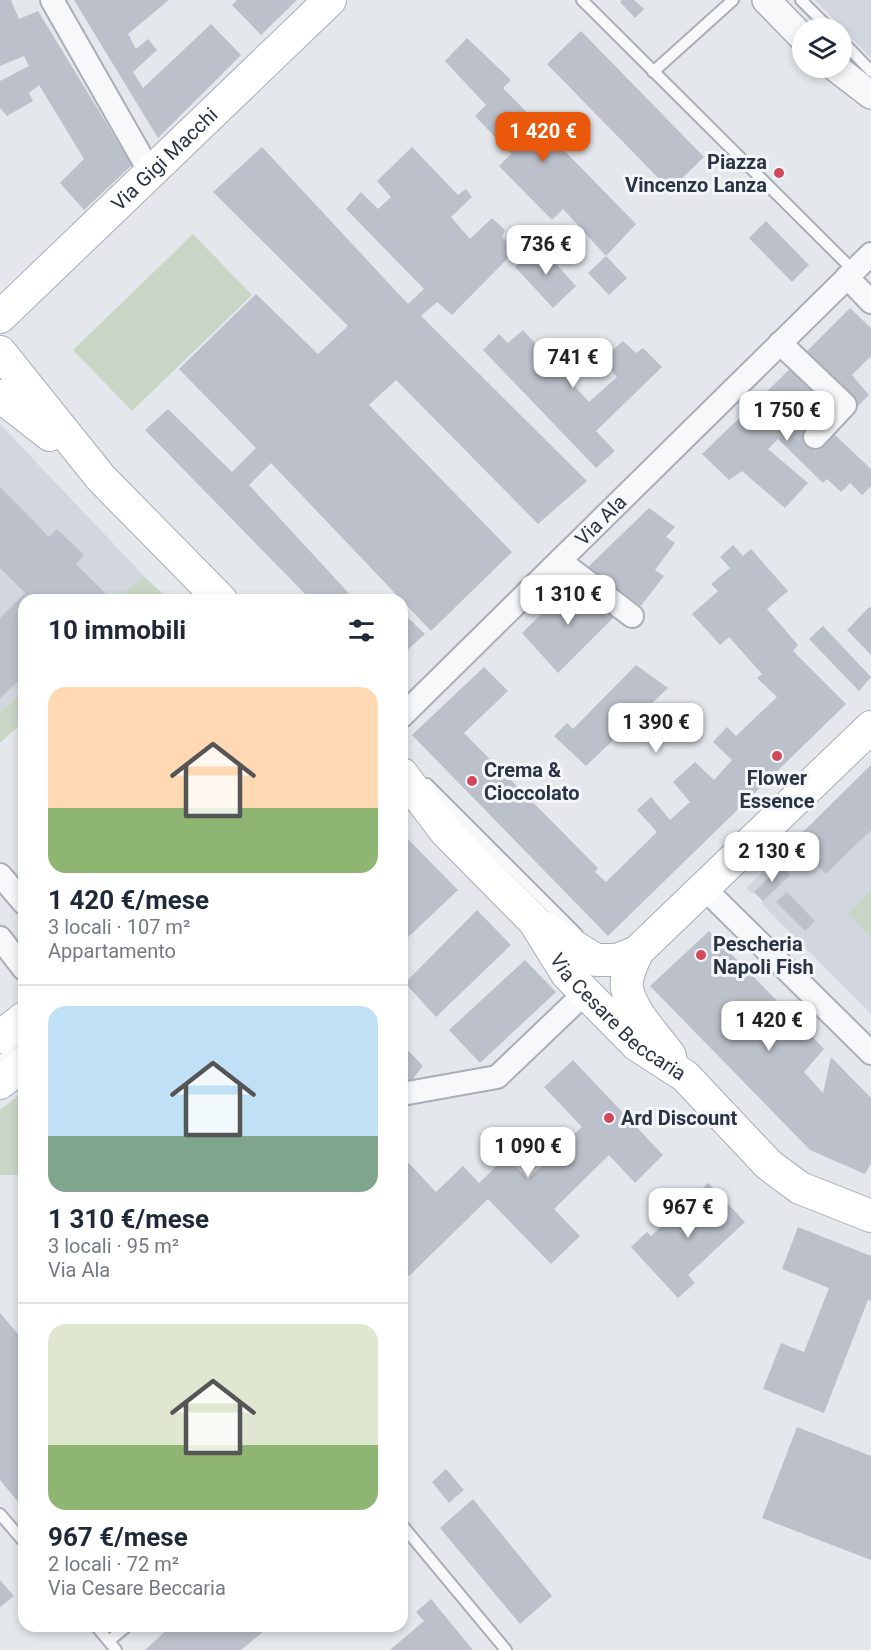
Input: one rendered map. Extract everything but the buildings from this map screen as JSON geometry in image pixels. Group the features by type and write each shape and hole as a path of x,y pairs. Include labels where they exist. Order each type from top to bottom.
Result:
{"main road":[{"name":"Via Gigi Macchi","path":"0,317 330,0"},
{"path":"0,352 101,478 215,594"},
{"path":"0,396 101,478"},
{"path":"534,921 584,954 605,962 637,952 871,727"},
{"name":"Via Cesare Beccaria","path":"408,776 446,832 534,921 567,974 638,1045 685,1076 769,1165 800,1188 871,1216"},
{"path":"637,952 628,975 627,987 632,1004 685,1076"},
{"path":"0,1037 18,1023"},
{"path":"0,1083 18,1069"}],"street":[{"path":"52,0 150,172"},
{"path":"766,0 792,27"},
{"path":"849,78 871,95"},
{"name":"Via Ala","path":"408,710 871,254"},
{"path":"850,274 867,298"},
{"path":"780,343 845,405 815,437"},
{"path":"560,561 632,616"},
{"path":"0,875 18,896"},
{"path":"705,889 871,1053"},
{"path":"0,938 18,961"},
{"path":"408,1093 496,1077 585,993"}],"lane":[{"path":"582,0 850,274"},
{"path":"653,72 733,0"},
{"path":"801,0 819,18"},
{"path":"852,51 871,71"},
{"path":"408,776 605,962 627,987"},
{"path":"0,1061 18,1046"},
{"path":"0,1514 18,1535"},
{"path":"408,1532 506,1650"},
{"path":"101,1632 112,1646 122,1632"}],"shaded area":[{"path":"815,0 871,0 871,58 852,38 852,18 832,18"},
{"path":"0,424 145,577 121,594 18,594 18,695 0,713"},
{"path":"871,765 871,1014 761,903 763,901 746,888"}],"green space":[{"path":"193,234 252,295 132,411 73,350"},
{"path":"145,577 163,594 121,594"},
{"path":"18,695 18,726 0,743 0,713"},
{"path":"871,890 871,937 848,914"},
{"path":"18,1096 18,1175 0,1175 0,1110"}],"place":[{"name":"Piazza Vincenzo Lanza","path":"779,173"},
{"name":"Flower Essence","path":"777,756"},
{"name":"Crema & Cioccolato","path":"472,781"},
{"name":"Pescheria Napoli Fish","path":"701,955"},
{"name":"Ard Discount","path":"609,1118"}]}
